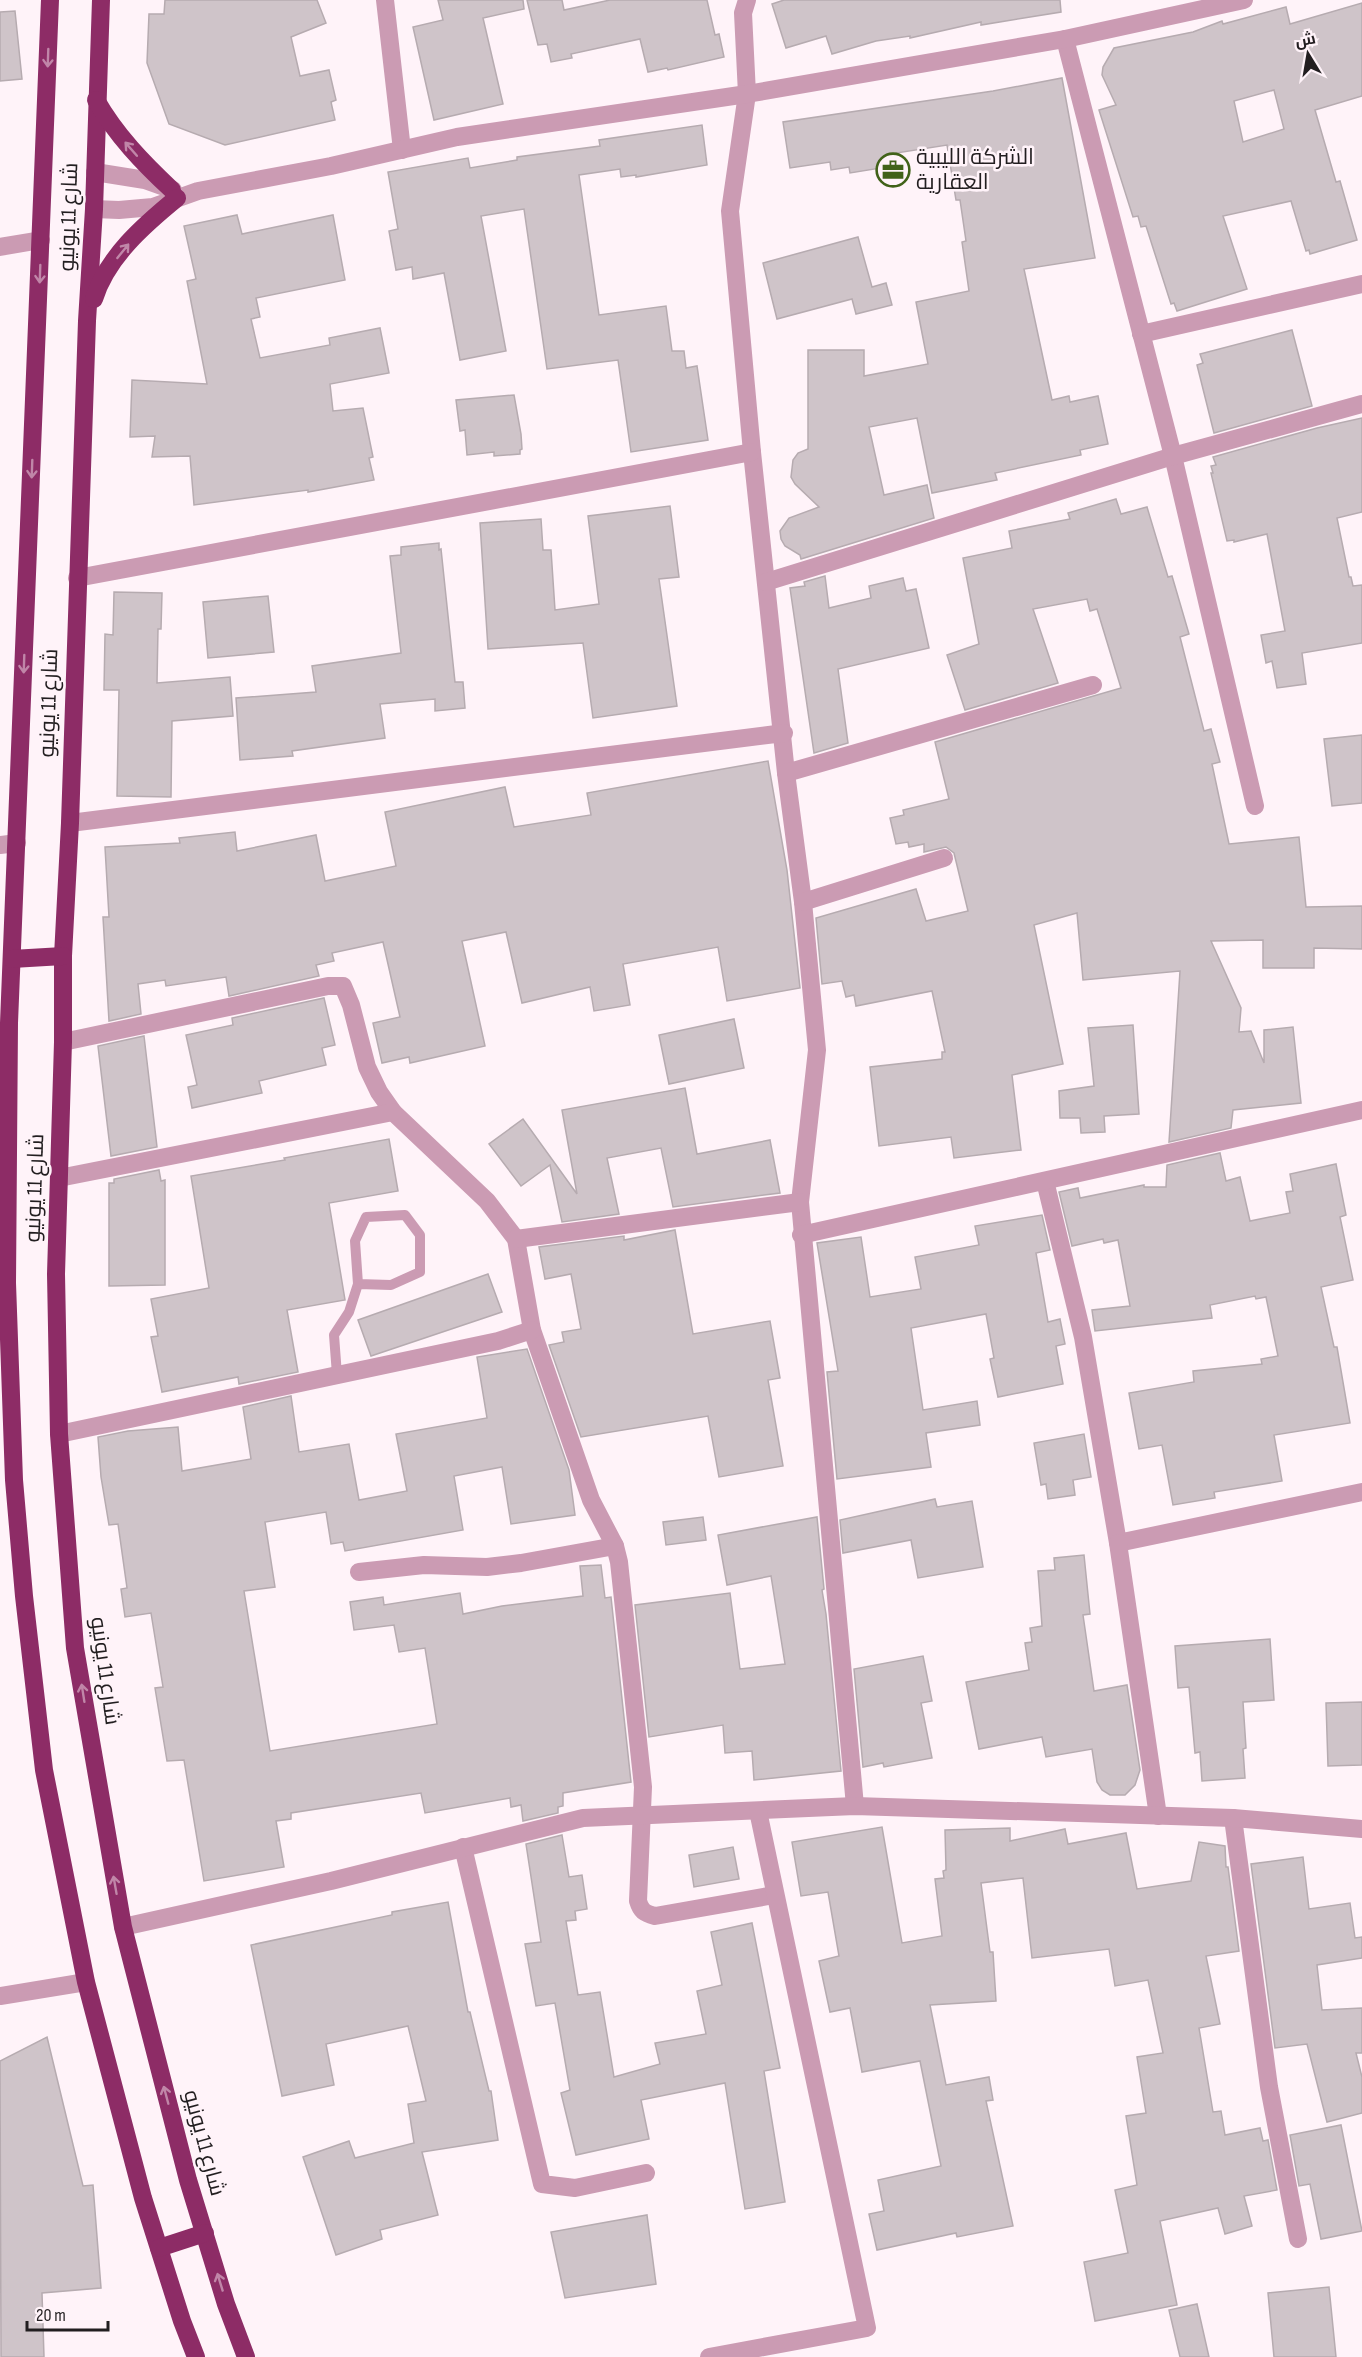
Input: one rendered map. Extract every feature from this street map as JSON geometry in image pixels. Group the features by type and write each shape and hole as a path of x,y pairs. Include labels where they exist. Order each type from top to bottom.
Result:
{"highway":[{"name":"شارع 11 يونيو","path":"50,0 41,240 8,844 12,958 9,1023 7,1481 24,1596 44,1770 86,1982 143,2198 182,2321 196,2357"},
{"name":"شارع 11 يونيو","path":"101,0 63,956 63,1042 56,1274 59,1434 75,1648 123,1927 188,2180 226,2304 246,2357"},
{"path":"87,321 98,286 120,253 177,194 127,144 96,100"},
{"path":"12,958 63,956"},
{"path":"159,2248 205,2233"}],"street":[{"path":"386,0 402,150"},
{"path":"747,0 743,13 747,94 730,211 752,452 784,733 786,773 803,902 817,1050 800,1202 801,1234 855,1806"},
{"path":"94,209 120,210 153,207 177,194 331,166 457,138 747,94 1065,39 1244,0"},
{"path":"1065,39 1173,456 1255,806"},
{"path":"95,172 145,180 177,194"},
{"path":"0,247 41,240"},
{"path":"1141,334 1362,284"},
{"path":"766,582 1173,456 1362,404"},
{"path":"77,578 752,452"},
{"path":"786,773 1093,685"},
{"path":"70,823 784,733"},
{"path":"803,902 944,858"},
{"path":"63,1042 328,986 344,986 367,1067 379,1092 393,1112 487,1201 516,1239 532,1330 591,1500 615,1546 619,1562 643,1787 638,1901 645,1913 655,1916 774,1895"},
{"path":"801,1234 1362,1110"},
{"path":"59,1178 393,1112"},
{"path":"1045,1181 1083,1337 1118,1543 1158,1816"},
{"path":"516,1239 800,1202"},
{"path":"59,1434 498,1341 532,1330"},
{"path":"1118,1543 1362,1492"},
{"path":"359,1572 424,1564 487,1566 510,1564 615,1546"},
{"path":"123,1927 331,1881 583,1818 855,1806 1233,1818 1362,1829"},
{"path":"709,2357 867,2328 758,1812"},
{"path":"1233,1818 1269,2087 1298,2239"},
{"path":"463,1847 542,2184 575,2188 646,2173"},
{"path":"0,1996 86,1982"}],"lane":[{"path":"337,1375 334,1335 349,1312 358,1284 355,1241 366,1217 405,1215 420,1236 420,1272 392,1285 358,1284"}],"building":[{"path":"165,0 317,0 326,23 291,37 300,76 329,70 336,100 331,102 335,120 225,145 169,124 147,63 149,14 164,14"},
{"path":"438,0 523,0 524,9 483,18 503,104 434,120 413,27 443,20"},
{"path":"527,0 562,0 564,10 610,0 707,0 715,35 719,34 724,57 668,70 667,68 648,72 640,39 571,54 572,58 551,62 547,44 538,45"},
{"path":"784,0 1060,0 1061,12 981,25 981,22 910,38 910,36 876,41 832,54 826,36 786,48 772,4"},
{"path":"1362,3 1362,96 1315,110 1336,182 1340,181 1357,240 1310,254 1309,250 1306,251 1291,201 1223,216 1247,289 1177,311 1174,303 1171,304 1146,226 1141,227 1138,216 1133,217 1099,110 1116,105 1102,75 1103,67 1114,48 1193,32 1222,21 1223,24 1286,7 1290,24","holes":["1274,90 1284,129 1243,142 1234,101"]},
{"path":"15,11 22,79 0,81 0,12"},
{"path":"1062,78 1095,258 1024,269 1052,400 1069,396 1070,402 1098,396 1108,444 1080,450 1081,455 995,473 997,480 932,493 917,418 869,427 884,495 927,485 934,518 801,559 800,555 785,546 780,531 789,518 819,507 795,484 791,477 793,460 798,453 808,449 808,350 864,350 864,376 928,364 916,302 969,291 962,242 966,241 960,200 956,200 947,145 896,153 897,158 880,161 881,168 850,173 849,167 831,170 830,162 790,168 783,122 993,91"},
{"path":"702,125 707,165 636,177 636,175 621,177 620,169 579,175 599,315 666,306 672,351 684,351 686,368 697,366 708,440 631,452 618,360 547,369 524,209 481,216 506,351 460,360 444,273 413,279 412,267 396,270 389,231 398,229 388,172 468,158 470,168 517,160 517,157 600,146 599,140"},
{"path":"237,215 242,234 333,215 345,280 256,298 260,317 251,319 260,358 330,345 329,338 380,328 389,373 330,384 333,411 363,408 373,457 369,458 374,480 308,492 308,490 194,505 190,456 152,457 155,436 130,437 132,380 207,384 187,281 196,279 184,226"},
{"path":"858,237 872,287 886,283 892,305 856,314 852,299 777,319 763,263"},
{"path":"1292,330 1312,406 1214,433 1197,365 1203,363 1200,354"},
{"path":"514,395 521,434 520,454 494,456 494,452 467,455 465,430 460,431 456,400"},
{"path":"1362,418 1362,512 1337,518 1349,577 1351,577 1353,586 1362,585 1362,643 1302,653 1306,684 1277,688 1272,661 1266,663 1261,635 1285,631 1267,534 1234,542 1234,540 1227,541 1211,473 1213,473 1211,466 1216,465 1213,457"},
{"path":"1116,499 1121,514 1147,507 1168,577 1172,576 1189,634 1180,637 1204,731 1211,729 1220,762 1212,764 1229,844 1299,837 1306,907 1362,906 1362,949 1314,948 1314,968 1263,968 1263,940 1211,941 1241,1008 1239,1032 1251,1031 1264,1063 1264,1030 1293,1027 1301,1103 1233,1110 1231,1128 1169,1142 1180,971 1083,980 1077,913 1034,925 1063,1064 1012,1075 1021,1150 954,1158 951,1137 879,1146 870,1067 942,1059 942,1052 945,1052 932,991 856,1006 854,995 846,997 842,981 822,984 816,918 916,889 926,921 968,911 954,853 946,847 924,852 924,844 909,847 908,842 896,844 890,818 904,815 903,810 949,799 935,742 1121,688 1097,609 1090,611 1087,599 1033,609 1058,683 965,710 947,655 979,644 963,558 1012,548 1009,531 1070,519 1068,513"},
{"path":"670,506 679,577 659,579 677,706 593,718 583,643 488,649 480,523 541,519 543,550 551,550 555,610 599,604 588,516"},
{"path":"439,543 455,682 463,682 465,708 435,711 435,699 380,704 385,738 292,751 293,756 240,760 236,698 316,692 312,666 401,653 390,556 401,555 401,547"},
{"path":"825,576 829,608 871,598 869,586 903,578 906,591 916,589 929,648 838,669 848,743 814,753 790,588 805,586 804,582"},
{"path":"114,592 162,593 161,629 158,629 157,683 230,677 233,716 172,721 171,797 117,796 119,690 104,690 105,634 113,635"},
{"path":"268,596 274,652 208,658 203,602"},
{"path":"1362,735 1362,803 1332,806 1324,739"},
{"path":"768,761 787,870 800,988 727,1001 718,947 623,964 630,1005 594,1011 590,987 522,1003 506,932 462,941 485,1046 410,1063 409,1057 382,1063 373,1023 400,1017 383,942 332,953 334,961 316,965 319,976 229,996 226,977 166,986 165,980 138,984 141,1014 109,1021 103,917 109,917 105,847 180,843 179,838 235,832 237,851 316,835 325,881 396,866 385,812 505,787 514,827 591,815 587,793"},
{"path":"324,998 335,1045 322,1048 326,1065 259,1081 262,1093 192,1108 188,1087 197,1085 186,1035 233,1025 232,1018"},
{"path":"734,1019 744,1068 669,1084 659,1035"},
{"path":"1133,1025 1139,1114 1104,1116 1105,1132 1081,1133 1080,1118 1060,1118 1059,1091 1094,1086 1088,1028"},
{"path":"144,1036 157,1147 111,1156 98,1046"},
{"path":"685,1088 697,1154 770,1140 780,1193 673,1207 661,1148 607,1158 619,1214 562,1222 550,1165 521,1186 489,1144 523,1119 577,1194 562,1110"},
{"path":"389,1139 398,1191 329,1203 345,1300 287,1310 298,1372 239,1384 238,1377 162,1392 151,1337 158,1336 151,1299 209,1288 191,1176"},
{"path":"1220,1153 1226,1181 1240,1177 1250,1221 1290,1213 1286,1192 1293,1191 1290,1174 1336,1164 1346,1215 1340,1217 1353,1280 1321,1287 1334,1347 1337,1347 1350,1423 1274,1435 1282,1481 1214,1492 1215,1498 1173,1505 1162,1445 1139,1449 1129,1393 1194,1382 1193,1371 1262,1364 1261,1359 1278,1356 1266,1297 1256,1299 1255,1296 1210,1305 1212,1318 1095,1331 1092,1310 1130,1306 1118,1240 1104,1243 1103,1239 1072,1246 1059,1192 1078,1188 1080,1198 1144,1185 1144,1187 1166,1187 1167,1165"},
{"path":"159,1170 161,1181 165,1180 165,1285 109,1286 109,1183 114,1183 114,1179"},
{"path":"1042,1215 1050,1250 1036,1253 1048,1322 1060,1319 1065,1344 1056,1346 1063,1384 998,1397 990,1359 994,1358 986,1314 911,1328 923,1410 977,1401 980,1425 926,1433 931,1467 837,1479 827,1372 838,1371 817,1243 861,1237 870,1297 921,1289 915,1257 979,1245 975,1226"},
{"path":"675,1230 693,1334 770,1321 780,1378 768,1380 783,1466 719,1477 708,1416 581,1437 549,1345 564,1342 562,1332 581,1329 571,1274 545,1279 539,1247 624,1236 624,1240"},
{"path":"488,1274 502,1312 371,1356 358,1320"},
{"path":"527,1349 569,1470 575,1515 511,1524 502,1467 454,1476 463,1530 345,1551 343,1542 331,1544 326,1512 265,1522 275,1587 244,1591 270,1751 437,1724 425,1648 399,1652 394,1625 354,1630 350,1602 383,1597 384,1605 460,1593 463,1614 502,1606 583,1596 580,1566 601,1565 605,1598 611,1597 631,1782 563,1793 563,1806 558,1807 558,1813 523,1821 521,1805 511,1807 510,1798 425,1813 421,1793 291,1813 291,1819 276,1821 284,1867 204,1881 184,1760 167,1761 155,1688 163,1687 151,1613 125,1617 121,1589 127,1588 118,1524 109,1525 101,1477 98,1437 128,1431 178,1427 182,1471 251,1459 243,1407 291,1396 299,1452 349,1444 359,1500 407,1491 396,1434 487,1418 477,1357"},
{"path":"1084,1434 1091,1477 1073,1480 1075,1495 1048,1499 1046,1484 1041,1485 1034,1443"},
{"path":"935,1499 937,1507 972,1501 983,1567 918,1578 911,1540 843,1553 840,1520"},
{"path":"703,1517 706,1540 666,1545 663,1522"},
{"path":"817,1517 824,1589 822,1590 841,1771 754,1780 752,1751 725,1753 723,1725 649,1737 635,1605 730,1593 740,1669 785,1664 771,1576 727,1585 718,1535"},
{"path":"1084,1555 1090,1614 1083,1615 1094,1691 1127,1685 1140,1770 1135,1785 1125,1795 1110,1795 1102,1790 1097,1782 1092,1749 1046,1757 1042,1737 979,1749 966,1682 1029,1670 1025,1643 1032,1642 1030,1628 1042,1626 1038,1571 1055,1570 1054,1558"},
{"path":"1270,1639 1274,1700 1243,1702 1245,1778 1202,1781 1200,1752 1195,1753 1189,1687 1178,1688 1175,1646"},
{"path":"923,1656 932,1701 921,1703 932,1758 884,1767 883,1763 863,1767 854,1669"},
{"path":"1362,1702 1362,1765 1328,1766 1326,1703"},
{"path":"882,1827 902,1943 942,1936 935,1879 944,1878 943,1871 946,1870 945,1830 1010,1828 1010,1841 1065,1829 1068,1844 1126,1833 1137,1889 1191,1881 1199,1842 1225,1846 1239,1951 1206,1956 1220,2024 1199,2028 1213,2112 1221,2111 1225,2135 1260,2128 1263,2141 1268,2140 1277,2190 1244,2196 1252,2226 1225,2234 1218,2208 1160,2221 1177,2305 1095,2321 1084,2262 1128,2253 1115,2190 1137,2185 1126,2116 1146,2113 1137,2057 1163,2053 1148,1980 1115,1986 1109,1949 1032,1958 1023,1878 981,1883 990,1952 993,1952 996,2001 930,2005 946,2085 989,2077 993,2100 986,2101 1013,2226 957,2237 956,2233 877,2250 869,2214 884,2211 878,2180 941,2166 920,2061 862,2072 850,2008 830,2012 819,1961 839,1956 828,1892 801,1896 792,1842"},
{"path":"562,1835 569,1877 582,1875 587,1909 575,1911 576,1920 566,1921 578,1995 600,1992 614,2077 660,2064 655,2043 706,2034 697,1991 722,1985 711,1932 752,1923 780,2068 764,2071 785,2202 745,2209 725,2083 641,2100 649,2139 576,2155 561,2093 570,2090 555,2003 536,2006 525,1944 541,1942 526,1844"},
{"path":"733,1847 739,1879 694,1887 689,1855"},
{"path":"1303,1857 1309,1909 1350,1903 1355,1938 1362,1937 1362,1958 1317,1965 1322,2010 1362,2008 1362,2053 1356,2053 1362,2077 1362,2113 1327,2122 1307,2044 1275,2048 1251,1864"},
{"path":"448,1902 468,2012 470,2012 489,2091 491,2091 498,2140 422,2152 438,2215 380,2230 382,2239 336,2255 303,2157 349,2141 355,2158 414,2143 408,2104 426,2101 408,2026 326,2044 334,2085 282,2096 251,1945 392,1915 392,1912"},
{"path":"47,2037 83,2186 93,2185 101,2288 42,2293 44,2357 1,2357 0,2061"},
{"path":"1341,2125 1362,2231 1321,2239 1310,2184 1299,2186 1290,2135"},
{"path":"647,2215 656,2284 565,2298 551,2232"},
{"path":"1329,2287 1336,2357 1274,2357 1268,2293"},
{"path":"1197,2304 1209,2357 1180,2357 1169,2310"}],"place":[{"name":"الشركة الليبية العقارية","path":"893,170"}]}
